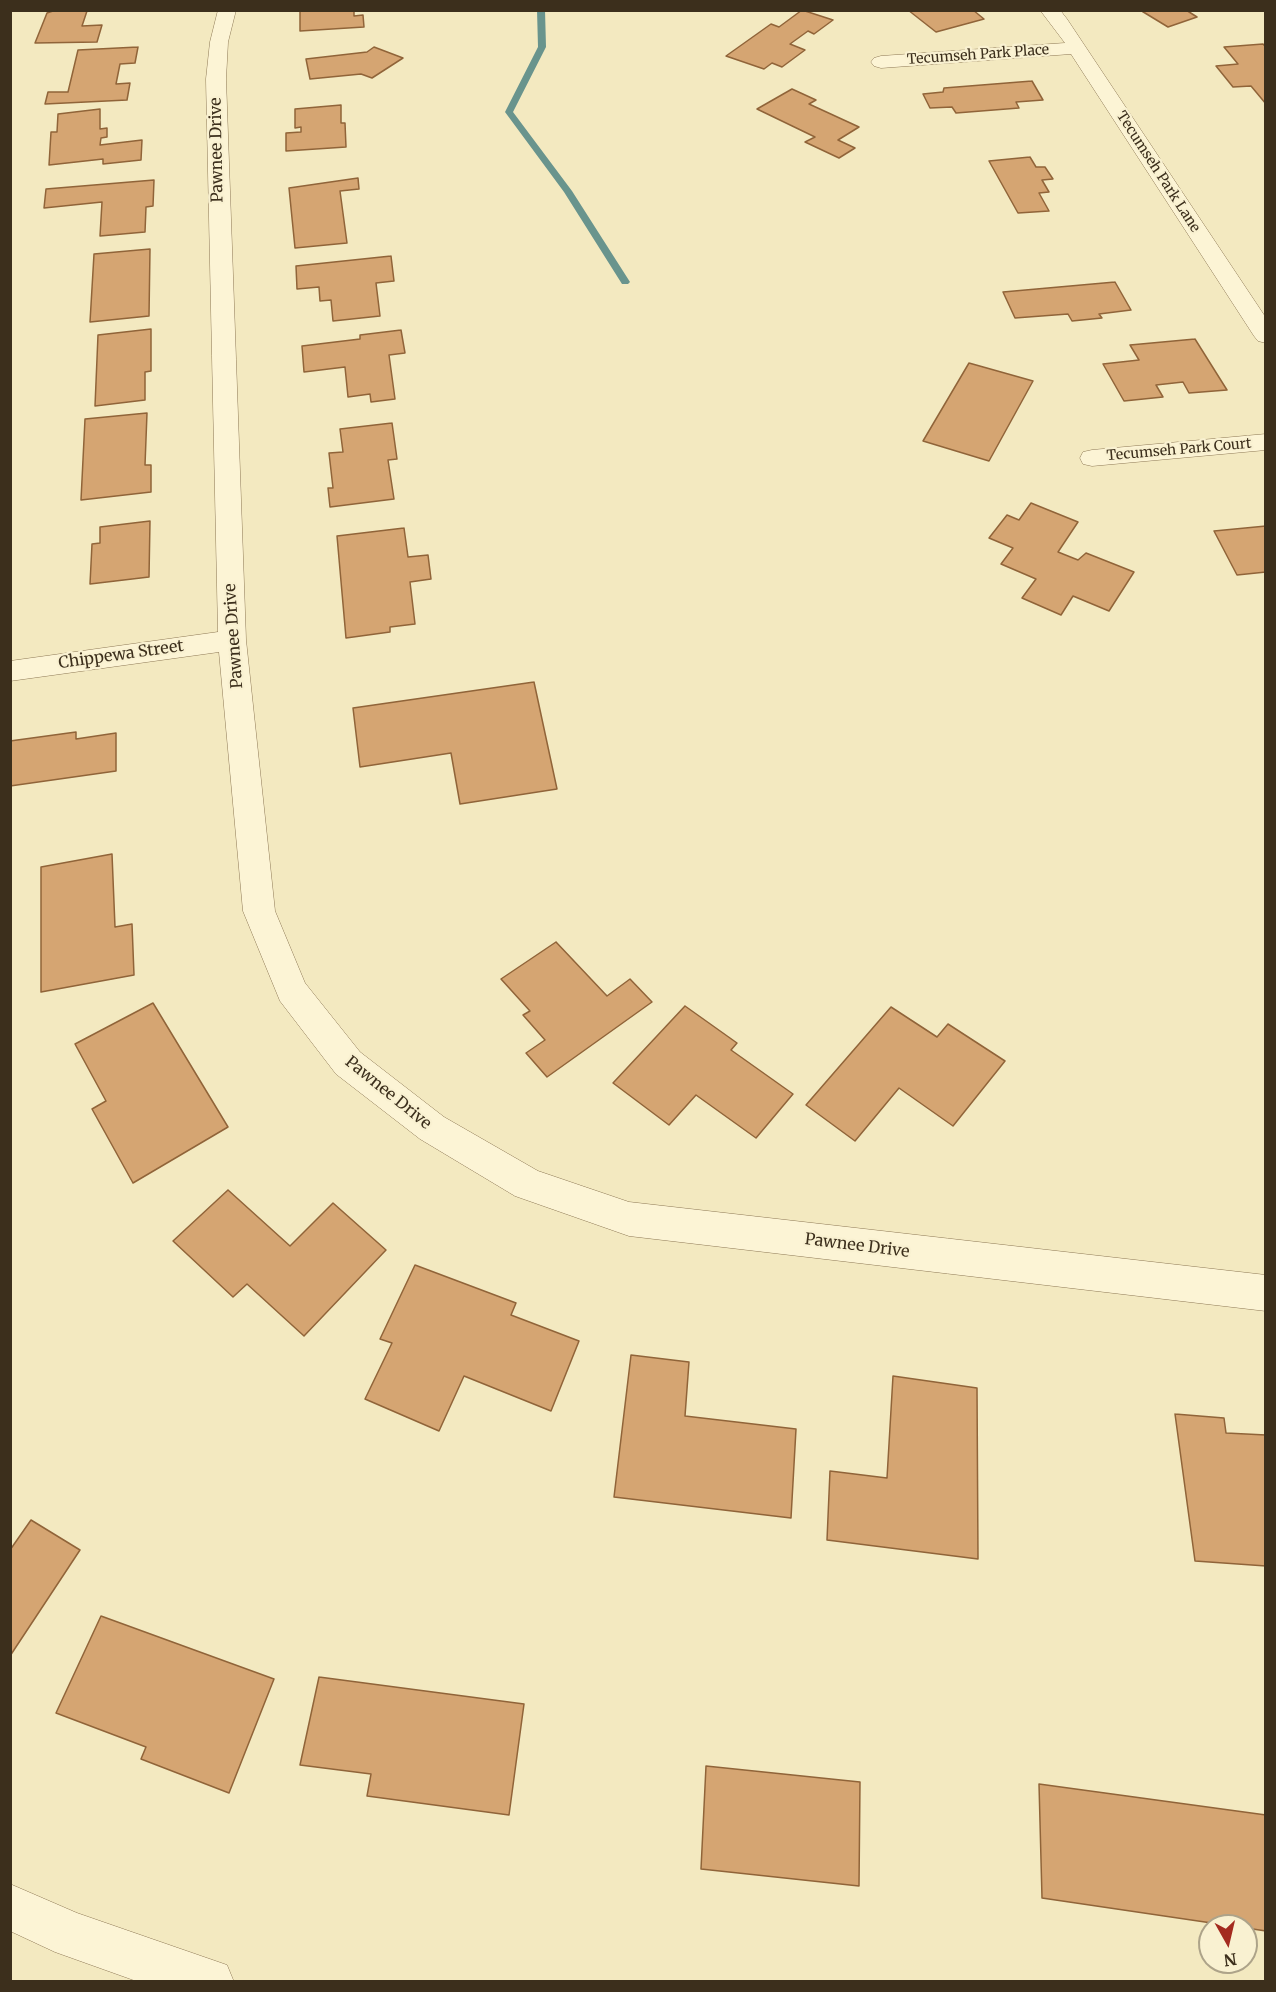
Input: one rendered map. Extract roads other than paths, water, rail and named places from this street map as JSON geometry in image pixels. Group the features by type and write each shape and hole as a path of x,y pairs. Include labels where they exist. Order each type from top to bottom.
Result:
{"street":[{"name":"Pawnee Drive","path":"227,10 219,42 216,79 232,640 259,911 292,991 348,1063 432,1128 528,1184 629,1219 1266,1293"},
{"name":"Tecumseh Park Lane","path":"1049,10 1058,19 1266,336"},
{"name":"Tecumseh Park Place","path":"881,62 1076,48"},
{"name":"Tecumseh Park Court","path":"1092,458 1266,442"},
{"name":"Chippewa Street","path":"10,671 232,640"},
{"path":"10,1907 72,1935 210,1982"}],"waterway":[{"path":"541,10 542,47 509,112 568,191 625,282"}]}
